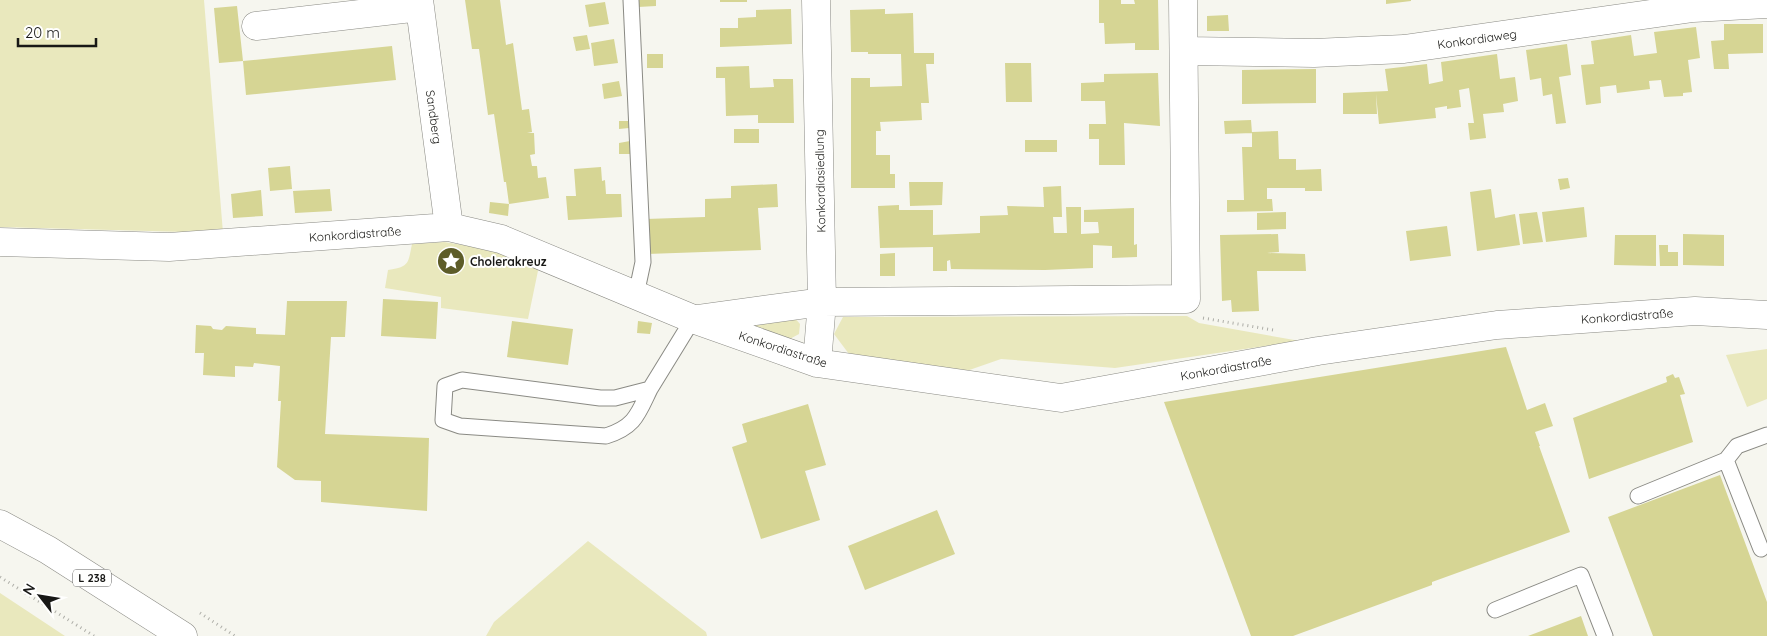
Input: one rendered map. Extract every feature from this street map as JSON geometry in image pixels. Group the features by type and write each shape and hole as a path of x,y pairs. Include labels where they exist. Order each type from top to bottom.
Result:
{"street":[{"name":"Konkordiasiedlung","path":"816,0 822,302 817,363"},
{"path":"1183,0 1186,299"},
{"name":"Sandberg","path":"256,26 419,4 449,227"},
{"name":"Konkordiaweg","path":"1185,51 1314,54 1404,49 1693,8 1767,4"},
{"name":"Konkordiastraße","path":"0,242 169,248 449,227 502,239 693,319 817,363 1061,398 1318,351 1497,325 1694,311 1767,315"},
{"name":"Konkordiastraße","path":"693,319 822,302 1186,299"},
{"name":"L 238","path":"0,524 48,550 183,636"}],"lane":[{"path":"631,0 643,262 636,295"},
{"path":"650,389 615,398 600,398 462,380 445,386 443,420 460,426 606,436 620,431 634,420 650,389 693,319"},
{"path":"1638,496 1726,460 1737,446 1767,435"},
{"path":"1726,460 1761,549"},
{"path":"1496,610 1581,574 1605,636"}],"path":[{"path":"1186,299 1204,319 1278,331"},
{"path":"0,577 94,636"}],"green space":[{"path":"0,0 204,0 223,233 0,227"},
{"path":"444,242 488,249 539,266 528,319 441,308 441,297 385,288 388,270 404,266 410,256 412,244"},
{"path":"1187,316 1199,323 1300,341 1115,368 1001,359 955,375 849,354 834,334 843,317"},
{"path":"794,317 800,324 799,334 788,340 736,323"},
{"path":"1767,349 1767,399 1747,407 1726,355"},
{"path":"588,541 706,632 707,636 486,636 494,622"},
{"path":"0,593 65,636 0,636"}],"building":[{"path":"465,0 500,0 506,45 513,43 522,110 529,109 532,132 527,133 534,133 535,154 530,155 532,166 537,166 538,178 546,177 549,198 509,204 494,114 488,115 479,49 472,49"},
{"path":"637,0 656,0 656,6 638,7"},
{"path":"720,0 747,0 747,2 720,2"},
{"path":"1099,0 1121,0 1121,4 1135,4 1134,0 1158,0 1159,50 1135,50 1135,43 1105,44 1104,23 1099,23"},
{"path":"1386,0 1411,0 1411,1 1386,4"},
{"path":"605,2 609,24 589,27 585,5"},
{"path":"237,6 243,61 219,63 214,8"},
{"path":"791,9 792,44 720,47 720,28 738,28 738,18 756,17 756,10"},
{"path":"885,9 885,14 913,13 914,53 934,53 934,64 926,64 929,103 921,103 922,120 880,122 881,131 876,131 876,155 890,155 890,174 895,174 895,188 851,188 851,78 870,78 870,87 902,86 901,54 851,52 850,10"},
{"path":"1228,15 1229,31 1207,31 1207,16"},
{"path":"1724,24 1763,24 1763,53 1728,54 1729,69 1714,69 1711,41 1724,40"},
{"path":"1696,27 1700,58 1688,60 1692,92 1683,93 1683,96 1664,97 1661,80 1649,81 1650,89 1617,93 1616,85 1600,87 1601,103 1586,105 1581,65 1594,64 1591,41 1631,35 1634,56 1657,53 1654,32"},
{"path":"587,35 590,49 576,51 573,37"},
{"path":"614,39 618,63 594,66 591,43"},
{"path":"1567,44 1571,75 1559,77 1566,123 1556,124 1552,94 1543,96 1541,78 1530,80 1526,50"},
{"path":"392,46 396,80 246,95 243,61"},
{"path":"647,54 663,54 663,68 647,68"},
{"path":"1497,54 1500,79 1515,77 1518,101 1503,104 1504,112 1483,114 1486,138 1470,140 1468,123 1474,123 1469,88 1459,90 1461,107 1447,109 1447,106 1435,108 1436,118 1379,124 1376,94 1377,114 1343,114 1343,93 1388,91 1385,69 1427,64 1429,84 1443,81 1441,62"},
{"path":"1005,63 1031,63 1032,102 1006,102"},
{"path":"749,66 750,88 774,87 773,79 793,79 794,123 758,123 758,115 726,116 725,78 716,78 716,67"},
{"path":"1316,69 1316,103 1242,104 1242,70"},
{"path":"1158,73 1160,126 1124,123 1125,165 1099,165 1099,139 1089,139 1089,124 1106,124 1105,101 1081,101 1081,83 1104,82 1104,74"},
{"path":"619,81 622,96 604,99 602,84"},
{"path":"1251,120 1252,133 1225,134 1224,121"},
{"path":"619,121 628,121 629,128 619,129"},
{"path":"734,129 759,129 759,143 734,143"},
{"path":"1278,131 1279,159 1296,159 1296,170 1321,169 1322,191 1305,191 1305,188 1267,188 1267,199 1272,199 1273,211 1227,212 1227,200 1244,200 1242,147 1252,147 1252,132"},
{"path":"1025,140 1057,140 1057,152 1025,152"},
{"path":"630,141 630,154 619,154 619,143"},
{"path":"290,166 292,189 270,191 268,168"},
{"path":"601,167 602,181 605,180 606,194 621,194 622,217 568,220 566,196 576,196 574,169"},
{"path":"1568,178 1570,188 1560,190 1558,179"},
{"path":"909,182 943,182 942,205 910,206"},
{"path":"777,184 778,207 758,208 761,250 647,254 646,219 705,217 705,199 731,198 731,186"},
{"path":"1061,186 1062,217 1053,217 1054,233 1067,233 1066,207 1081,207 1081,234 1099,233 1098,222 1084,222 1084,210 1134,208 1134,245 1137,244 1137,257 1112,258 1112,246 1093,245 1093,268 1045,270 951,269 950,260 947,261 947,271 933,271 933,247 880,248 878,206 899,205 899,210 933,210 933,235 980,233 980,216 1008,215 1007,206 1044,207 1043,187"},
{"path":"330,189 332,211 295,213 293,191"},
{"path":"1491,189 1495,218 1515,214 1520,245 1477,251 1470,192"},
{"path":"261,190 263,216 233,218 231,194"},
{"path":"490,202 509,204 508,216 489,213"},
{"path":"1584,207 1587,237 1546,242 1542,212"},
{"path":"1286,212 1286,229 1257,230 1257,213"},
{"path":"1537,212 1543,242 1523,244 1519,214"},
{"path":"1447,226 1451,256 1410,261 1406,231"},
{"path":"1278,234 1279,252 1267,253 1305,254 1306,271 1257,271 1259,311 1232,312 1231,300 1222,301 1220,235"},
{"path":"1683,234 1724,235 1724,266 1683,265"},
{"path":"1615,235 1656,235 1656,266 1614,265"},
{"path":"1659,245 1668,245 1668,252 1678,252 1678,266 1660,266"},
{"path":"895,253 895,276 880,276 880,254"},
{"path":"383,299 438,302 436,339 381,336"},
{"path":"287,301 347,301 345,337 331,337 325,434 429,438 427,511 321,502 321,481 295,480 277,467 281,401 278,401 280,366 254,363 253,367 235,366 235,377 203,375 204,353 195,353 196,325 211,326 213,329 222,330 226,326 256,328 256,334 285,335"},
{"path":"512,321 573,329 568,365 507,357"},
{"path":"638,321 652,323 650,334 637,333"},
{"path":"1506,347 1527,410 1545,403 1553,426 1535,432 1570,532 1432,582 1432,585 1293,636 1251,636 1164,402"},
{"path":"1673,374 1675,378 1679,377 1685,394 1680,395 1693,442 1589,479 1573,418 1667,382 1666,377"},
{"path":"808,404 826,465 805,471 820,520 761,539 732,447 747,442 742,424"},
{"path":"1720,475 1767,602 1767,636 1653,636 1608,517"},
{"path":"937,510 955,554 865,590 848,546"},
{"path":"1581,616 1588,636 1528,636"}],"place":[{"name":"Cholerakreuz","path":"451,261"}]}
